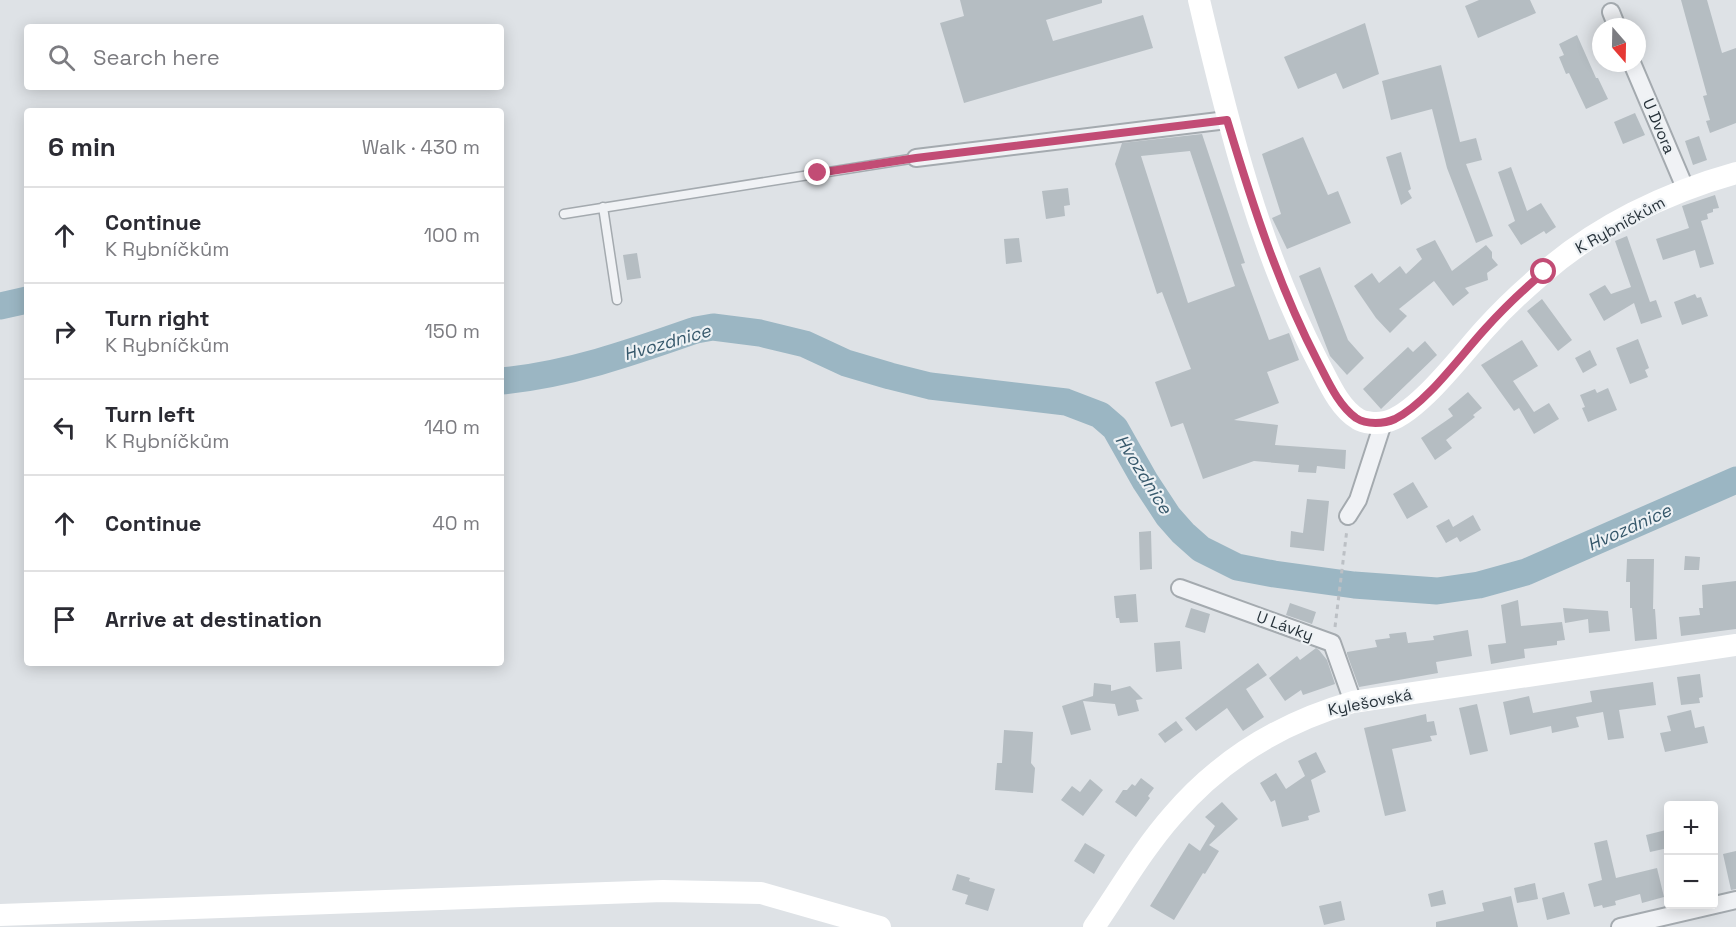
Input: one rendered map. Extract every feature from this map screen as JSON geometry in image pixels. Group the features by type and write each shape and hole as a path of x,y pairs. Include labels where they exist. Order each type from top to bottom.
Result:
{"main road":[{"path":"1199,0 1227,120 1272,259 1332,388 1358,419 1383,423"},
{"name":"K Rybníčkům","path":"1383,423 1405,413 1486,327 1544,272 1582,244 1622,220 1686,190 1736,173"},
{"name":"Kylešovská","path":"1094,927 1152,842 1197,789 1225,766 1282,729 1320,711 1353,702 1736,645"},
{"path":"0,915 663,891 761,893 880,927"}],"street":[{"name":"U Dvora","path":"1636,72 1686,190"},
{"path":"916,158 1227,120"},
{"path":"1348,516 1358,500 1383,423"},
{"name":"U Lávky","path":"1180,588 1332,643 1353,702"},
{"path":"1620,927 1736,900"}],"lane":[{"path":"564,214 916,158"},
{"path":"603,207 617,300"}],"path":[{"path":"1335,628 1348,516"}],"building":[{"path":"960,0 1102,0 1102,3 1046,20 1053,41 1143,15 1153,48 964,103 940,23 964,16"},
{"path":"1479,0 1530,0 1536,13 1478,38 1465,6"},
{"path":"1681,0 1707,0 1722,53 1736,48 1736,123 1710,133 1706,121 1710,120 1703,96 1707,95"},
{"path":"1365,23 1379,74 1343,89 1336,73 1298,89 1284,57"},
{"path":"1577,35 1592,72 1598,78 1608,99 1586,109 1569,73 1566,74 1559,57 1564,55 1559,44"},
{"path":"1441,65 1460,142 1476,138 1482,160 1466,164 1493,236 1476,243 1447,168 1432,109 1391,120 1382,81"},
{"path":"1635,113 1645,135 1623,144 1614,122"},
{"path":"1202,134 1245,263 1241,264 1269,340 1289,333 1299,360 1267,372 1279,403 1234,420 1278,425 1275,445 1346,450 1345,469 1317,466 1316,473 1298,472 1299,465 1254,461 1203,479 1183,423 1171,427 1155,382 1191,369 1162,292 1157,294 1115,164 1122,143","holes":["1190,151 1235,286 1188,303 1141,156"]},
{"path":"1699,136 1707,160 1693,165 1685,141"},
{"path":"1303,137 1328,195 1338,191 1351,223 1287,249 1272,218 1281,214 1262,154"},
{"path":"1401,152 1411,189 1408,191 1412,198 1401,205 1386,157"},
{"path":"1511,167 1527,211 1541,203 1556,227 1546,234 1544,231 1521,245 1508,225 1515,221 1498,172"},
{"path":"1068,188 1070,205 1064,206 1065,216 1046,219 1042,191"},
{"path":"1715,195 1719,208 1713,209 1713,212 1707,214 1708,219 1701,221 1714,264 1700,268 1695,250 1663,260 1656,239 1689,228 1682,206"},
{"path":"1627,236 1650,302 1656,300 1662,317 1641,324 1634,303 1604,321 1589,294 1605,285 1611,294 1631,287 1615,241"},
{"path":"1019,238 1022,262 1006,264 1004,239"},
{"path":"1435,240 1452,271 1486,245 1498,265 1487,273 1488,280 1465,288 1469,293 1453,306 1434,281 1399,309 1407,316 1390,333 1376,318 1354,286 1372,273 1379,283 1400,266 1406,274 1422,259 1416,249"},
{"path":"637,253 641,278 627,280 623,255"},
{"path":"1320,267 1348,340 1364,358 1347,375 1330,356 1299,276"},
{"path":"1695,294 1697,298 1701,297 1708,316 1682,325 1674,302"},
{"path":"1542,299 1572,340 1558,351 1527,311"},
{"path":"1638,339 1649,368 1645,370 1648,377 1630,384 1616,348"},
{"path":"1522,340 1538,366 1513,381 1534,412 1549,403 1559,419 1534,434 1519,408 1514,411 1481,365"},
{"path":"1425,341 1437,355 1381,409 1363,389 1408,347 1413,352"},
{"path":"1590,350 1597,365 1583,373 1575,358"},
{"path":"1608,388 1617,410 1588,422 1580,395 1595,389 1597,393"},
{"path":"1468,392 1482,408 1473,415 1475,417 1446,440 1452,448 1435,460 1421,438 1453,416 1448,409"},
{"path":"1413,482 1428,507 1407,519 1393,494"},
{"path":"1307,499 1329,501 1324,551 1290,547 1291,531 1303,533"},
{"path":"1473,515 1481,530 1460,542 1457,537 1446,543 1436,526 1449,519 1453,527"},
{"path":"1151,531 1152,569 1140,570 1139,532"},
{"path":"1685,556 1700,557 1699,570 1684,570"},
{"path":"1627,559 1654,559 1653,609 1655,609 1657,639 1635,641 1632,608 1630,608 1630,582 1626,582"},
{"path":"1736,581 1736,629 1681,636 1679,617 1700,615 1699,608 1703,608 1702,585"},
{"path":"1136,594 1138,622 1120,623 1119,618 1116,618 1114,596"},
{"path":"1518,600 1521,626 1562,622 1565,640 1557,641 1557,645 1524,649 1525,658 1491,664 1488,645 1506,643 1501,605"},
{"path":"1290,603 1316,612 1312,624 1286,615"},
{"path":"1191,608 1210,614 1205,633 1185,627"},
{"path":"1563,608 1608,611 1610,631 1589,633 1588,619 1565,623"},
{"path":"1468,630 1472,656 1436,662 1438,673 1359,687 1347,654 1347,652 1377,647 1375,640 1390,638 1389,634 1406,632 1408,643 1434,640 1433,636"},
{"path":"1180,641 1182,669 1156,672 1154,643"},
{"path":"1316,648 1327,660 1335,684 1303,695 1301,690 1285,701 1269,678 1297,656 1300,660"},
{"path":"1258,663 1267,675 1246,689 1264,717 1243,731 1227,708 1196,731 1185,718"},
{"path":"1700,674 1703,697 1699,698 1700,703 1681,705 1677,677"},
{"path":"1653,682 1656,705 1619,710 1624,738 1608,740 1603,712 1576,717 1579,727 1552,733 1551,726 1510,735 1503,702 1529,696 1533,713 1592,702 1590,691"},
{"path":"1094,683 1111,685 1111,691 1130,686 1143,699 1136,700 1139,711 1118,716 1115,704 1083,701 1091,730 1071,735 1062,706 1093,696"},
{"path":"1477,704 1488,751 1470,755 1459,708"},
{"path":"1691,710 1695,728 1704,726 1708,743 1665,752 1660,733 1671,731 1667,716"},
{"path":"1426,714 1427,722 1434,721 1437,735 1430,736 1432,741 1392,749 1406,811 1385,816 1364,728"},
{"path":"1176,721 1183,730 1165,743 1158,734"},
{"path":"1004,730 1033,732 1031,763 1035,768 1033,793 995,790 997,763 1002,763"},
{"path":"1316,752 1326,772 1311,780 1320,812 1308,816 1309,820 1282,827 1275,800 1271,802 1260,783 1276,773 1286,789 1305,776 1298,761"},
{"path":"1141,778 1154,788 1148,796 1150,798 1136,817 1115,802 1123,790 1127,790 1132,784 1135,786"},
{"path":"1090,779 1103,790 1083,816 1061,800 1072,786 1080,792"},
{"path":"1222,802 1238,819 1209,845 1219,851 1174,920 1150,906 1189,843 1200,851 1215,826 1205,817"},
{"path":"1664,830 1664,849 1650,852 1646,835"},
{"path":"1607,840 1616,878 1657,868 1664,897 1642,903 1640,894 1615,901 1616,905 1603,908 1602,905 1594,907 1588,884 1602,880 1594,843"},
{"path":"1085,843 1105,855 1094,874 1074,861"},
{"path":"1736,851 1736,889 1731,890 1723,854"},
{"path":"957,874 970,878 969,881 995,889 988,911 965,904 968,895 952,890"},
{"path":"1535,883 1538,899 1517,903 1514,888"},
{"path":"1443,890 1446,904 1431,907 1428,894"},
{"path":"1564,892 1570,914 1547,920 1542,898"},
{"path":"1511,896 1518,927 1436,927 1436,922 1484,911 1482,903"},
{"path":"1341,901 1345,920 1324,925 1319,906"}],"waterway":[{"name":"Hvozdnice","path":"0,306 24,301"},
{"name":"Hvozdnice","path":"504,381 576,368 696,330 713,327 760,333 805,344 846,363 930,386 1066,402 1100,415 1115,428 1168,516 1201,549 1237,567 1354,585 1437,591 1479,585 1526,572 1736,480"}],"route":[{"path":"818,173 916,158 1227,120 1272,259 1300,325 1332,388 1344,405 1358,419 1370,423 1383,423 1405,413 1486,327 1544,272"}]}
